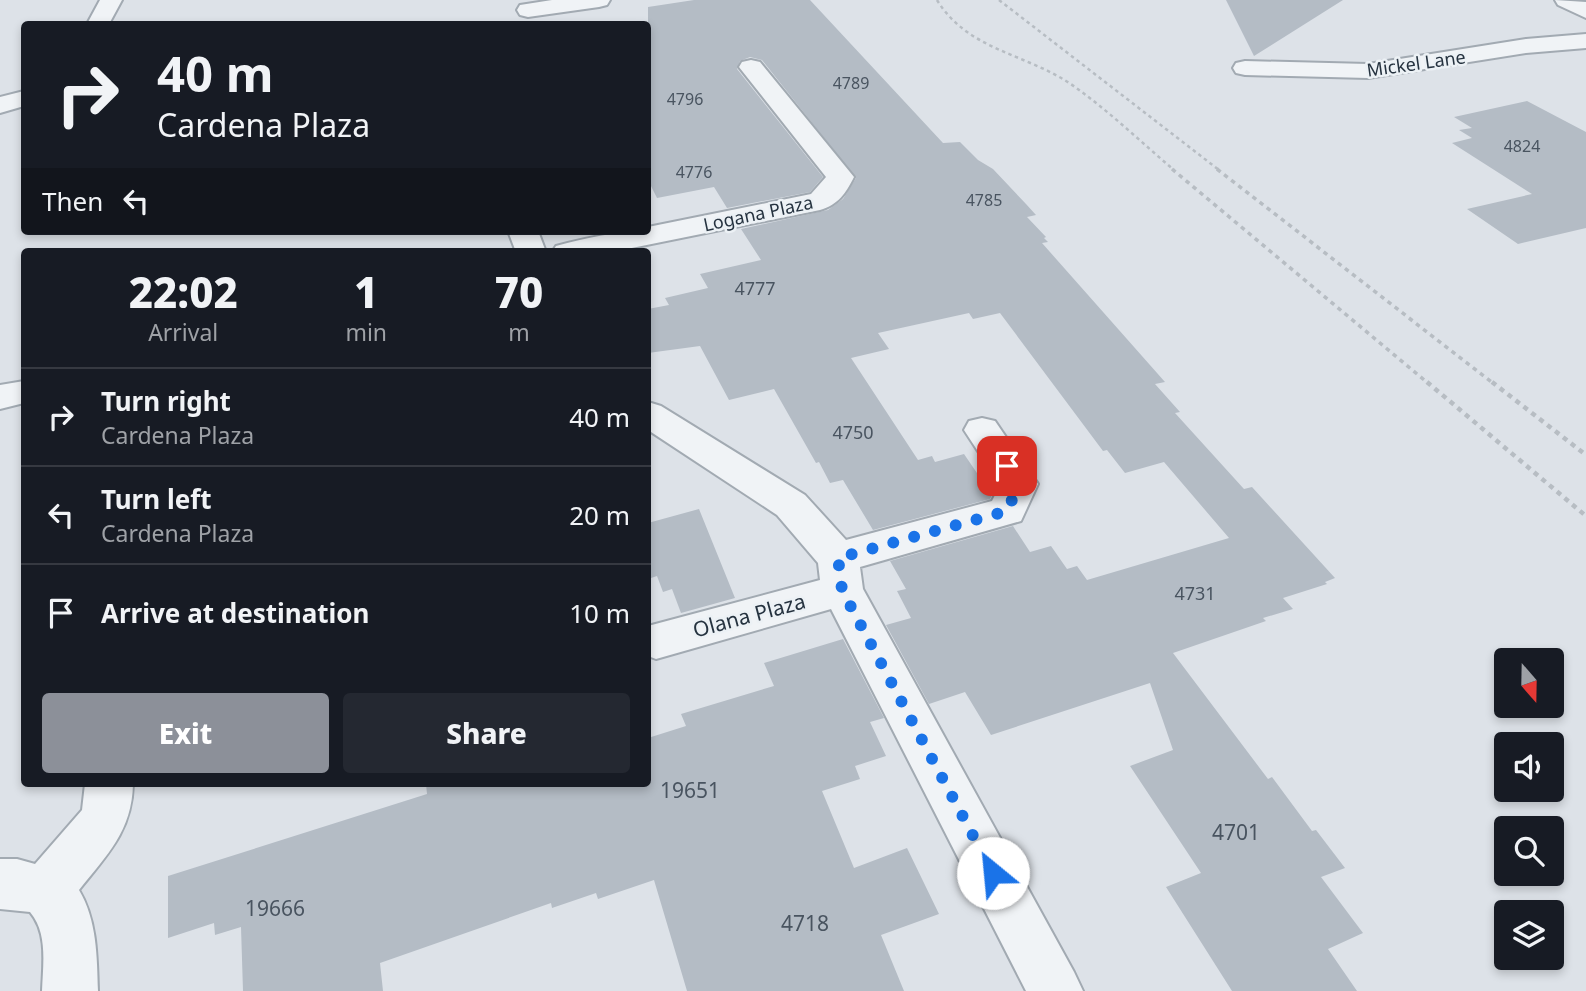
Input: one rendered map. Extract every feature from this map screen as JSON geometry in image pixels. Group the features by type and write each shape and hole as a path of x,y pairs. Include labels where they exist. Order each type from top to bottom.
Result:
{"street":[{"path":"100,21 111,0"},
{"path":"526,12 599,0"},
{"path":"1566,0 1586,11"},
{"name":"Mickel Lane","path":"1245,68 1368,71 1527,46 1586,41"},
{"name":"Logana Plaza","path":"587,248 820,201 835,189 840,177 751,67"},
{"path":"0,105 21,100"},
{"path":"0,397 21,393"},
{"path":"651,416 791,505 840,574 1055,991"},
{"name":"Olana Plaza","path":"656,641 1007,511 1019,484 982,430"},
{"path":"71,991 70,947 62,909 22,888 100,826 107,807 109,787"}],"path":[{"path":"937,0 948,18 966,34 1045,69 1075,87 1586,516"},
{"path":"999,0 1586,455"}],"building":[{"path":"694,0 810,0 943,143 960,142 978,160 993,169 1036,215 1027,217 1046,237 1044,238 1048,242 1042,243 1165,382 1155,384 1180,412 1175,413 1244,489 1252,487 1335,578 1325,582 1327,584 1283,598 1293,609 1173,653 1268,779 1272,777 1312,831 1316,830 1345,868 1321,877 1363,933 1328,949 1357,991 1232,991 1166,887 1201,873 1130,766 1173,750 1150,683 991,735 965,692 929,704 886,625 911,618 897,591 906,589 890,561 1013,526 1030,552 1051,546 1067,569 1077,566 1087,580 1229,538 1164,462 1125,473 1107,450 1103,451 1000,313 973,319 969,313 878,333 889,349 851,358 918,460 932,456 935,462 964,454 992,495 990,499 873,530 843,480 830,483 774,389 729,400 700,346 651,353 651,308 669,305 665,298 708,288 700,274 761,260 741,229 828,210 843,199 856,178 762,60 750,57 740,61 737,69 823,177 810,192 727,208 714,187 657,198 651,186 651,21 648,21 648,7"},
{"path":"1226,0 1343,0 1254,56"},
{"path":"1527,101 1586,132 1586,228 1518,244 1467,209 1532,194 1452,143 1472,138 1459,130 1472,128 1454,117"},
{"path":"699,509 735,598 681,613 672,589 663,592 657,576 651,578 651,522"},
{"path":"843,639 884,718 870,722 886,756 855,766 860,779 822,791 854,868 907,848 939,914 881,935 904,991 687,991 654,880 598,899 596,893 552,908 551,903 380,963 383,991 243,991 241,927 215,935 214,923 168,938 168,876 427,794 426,787 651,787 651,737 686,726 681,714 774,686 764,663"}],"route":[{"path":"993,873 842,590 838,558 1007,511 1019,484 1007,466"}]}
